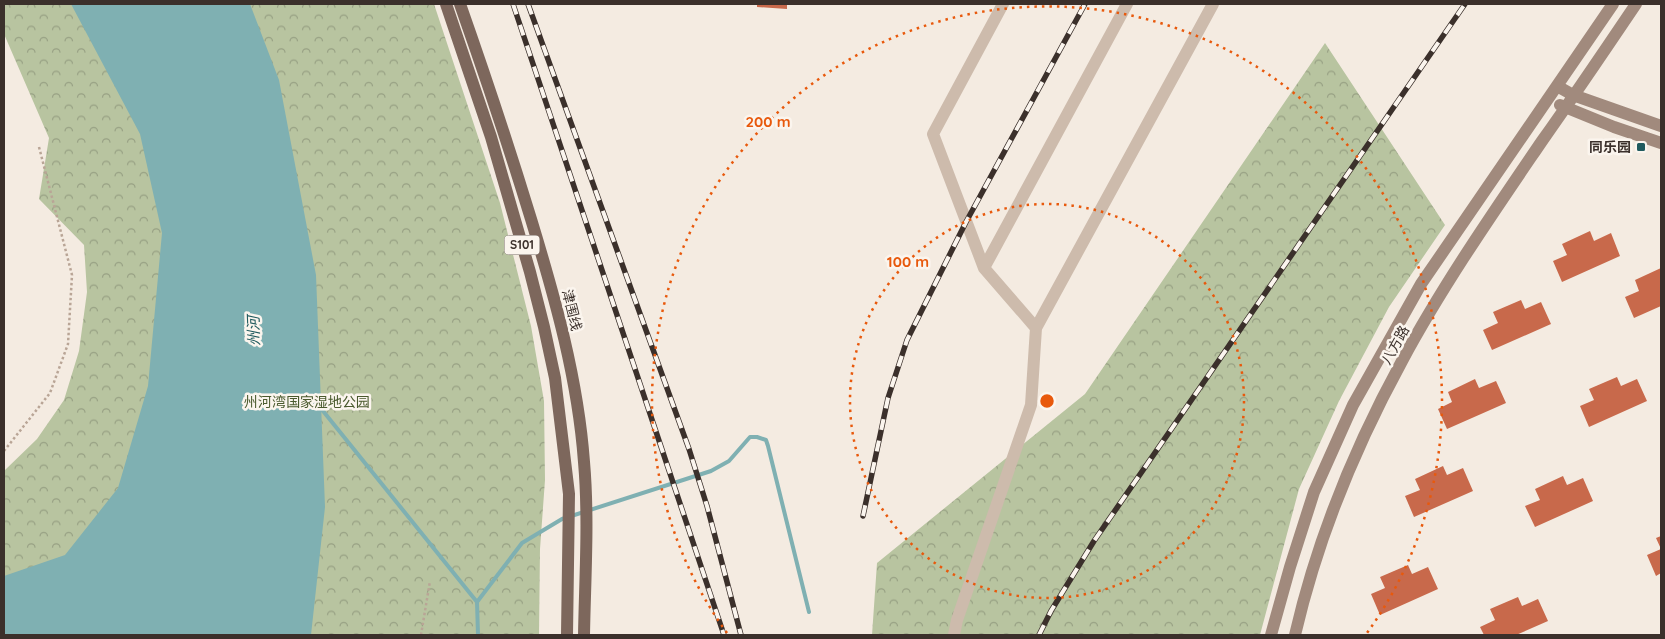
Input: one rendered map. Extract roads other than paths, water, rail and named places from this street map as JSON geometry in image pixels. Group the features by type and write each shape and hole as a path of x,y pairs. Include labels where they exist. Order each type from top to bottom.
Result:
{"main road":[{"name":"S101","path":"446,4 491,137 544,326 555,378 569,494 567,635"},
{"name":"津围线","path":"460,4 493,100 547,272 566,348 576,399 584,461 584,635"},
{"name":"八方路","path":"1271,635 1314,492 1353,405 1421,284 1613,4"},
{"name":"八方路","path":"1295,635 1321,543 1359,447 1402,361 1455,272 1507,192 1636,4"},
{"path":"1557,86 1573,95 1661,126"},
{"path":"1549,99 1565,108 1661,144"}],"street":[{"path":"1003,4 933,134 984,268 1036,328"},
{"path":"984,268 1127,4"},
{"path":"954,635 957,620 1031,405 1036,328 1214,4"}],"water":[{"name":"州河","path":"71,4 250,4 279,80 316,275 325,507 311,635 4,635 4,576 65,555 118,488 148,386 162,233 140,134"}],"waterway":[{"path":"319,406 477,602 478,635"},
{"path":"477,602 522,543 562,519 711,471 729,461 750,437 757,437 766,440 768,446 809,612"}],"railway":[{"path":"513,4 724,635"},
{"path":"528,4 689,449 707,506 741,635"},
{"path":"863,516 888,398 907,340 966,222 1085,4"},
{"path":"1039,635 1051,611 1094,541 1465,4"}],"place":[{"name":"同乐园","path":"1641,147"}],"park label":[{"name":"州河湾国家湿地公园","path":"307,402"}]}
